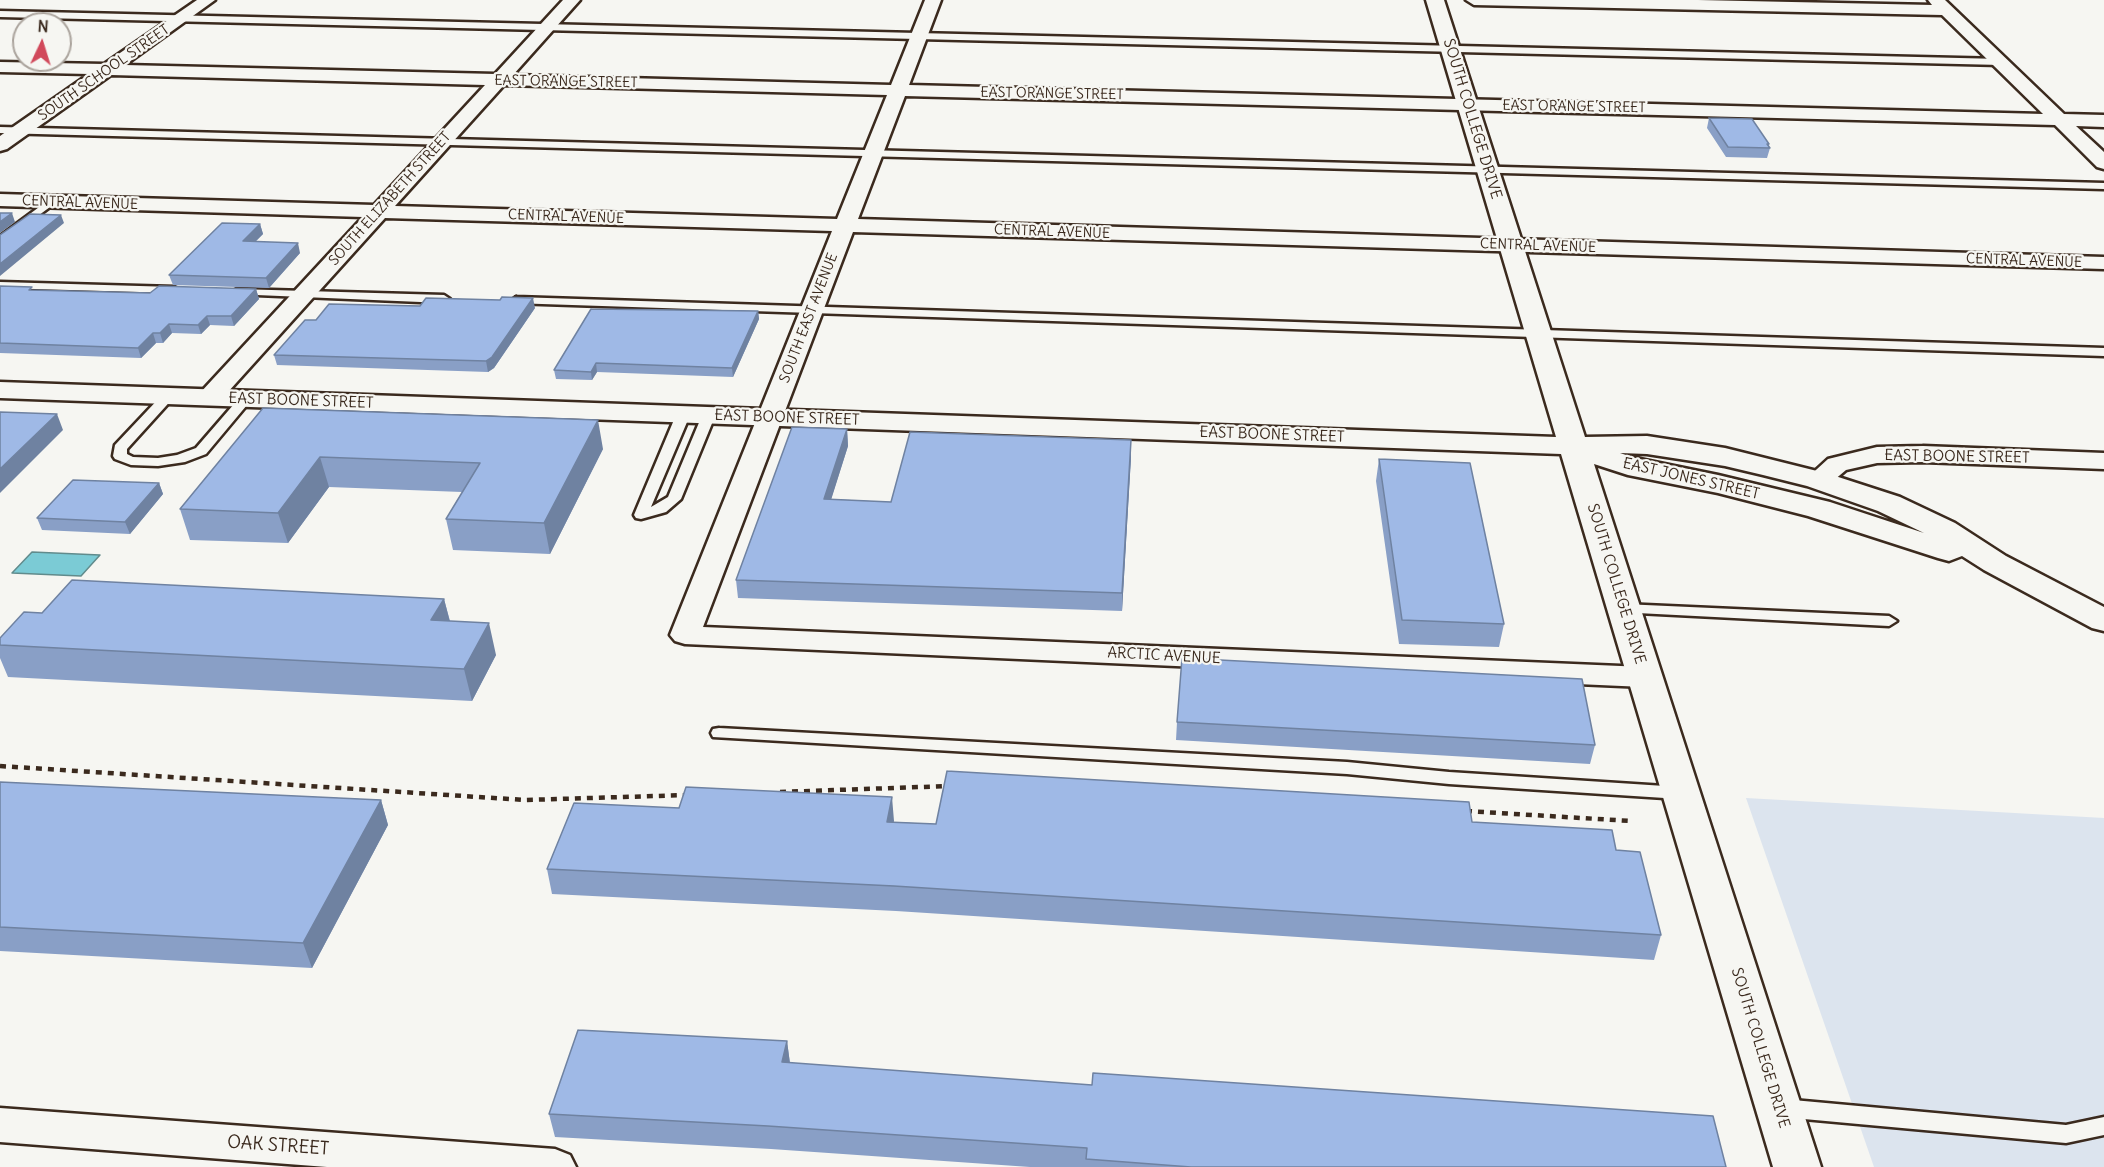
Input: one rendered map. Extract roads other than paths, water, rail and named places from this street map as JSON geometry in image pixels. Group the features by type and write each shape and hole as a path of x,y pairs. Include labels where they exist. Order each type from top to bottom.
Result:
{"street":[{"name":"SOUTH SCHOOL STREET","path":"0,145 207,0"},
{"name":"SOUTH ELIZABETH STREET","path":"208,398 572,0"},
{"name":"SOUTH EAST AVENUE","path":"685,635 933,0"},
{"name":"SOUTH COLLEGE DRIVE","path":"1435,0 1797,1167"},
{"path":"1474,0 1941,5 2104,163"},
{"name":"EAST ORANGE STREET","path":"0,67 2104,121"},
{"name":"CENTRAL AVENUE","path":"0,201 2104,263"},
{"name":"EAST BOONE STREET","path":"0,390 1573,446"},
{"name":"EAST JONES STREET","path":"1573,446 1613,444 1676,449 1725,457 1818,480 1889,504 1944,530 1995,563 2104,621"},
{"name":"EAST JONES STREET","path":"1573,446 1628,466 1819,508 1916,541 1995,563"},
{"name":"EAST BOONE STREET","path":"1818,480 1837,464 1855,458 1896,454 2104,461"},
{"name":"ARCTIC AVENUE","path":"685,635 1644,677"},
{"name":"OAK STREET","path":"0,1125 555,1167"}],"lane":[{"path":"0,14 2001,62"},
{"path":"0,130 2104,186"},
{"path":"0,241 50,202"},
{"path":"0,285 183,291"},
{"path":"229,292 452,299"},
{"path":"499,301 2104,352"},
{"path":"169,396 120,448 120,456 131,461 158,462 180,459 201,451 246,399"},
{"path":"695,415 684,477 675,499 661,509 640,515 655,476 695,415"},
{"path":"655,476 684,477"},
{"path":"1623,609 1889,621"},
{"path":"719,734 1335,767 1517,783 1681,793"},
{"path":"1779,1108 2066,1134 2104,1126"}],"water":[{"path":"32,552 100,555 81,576 12,573"}]}
